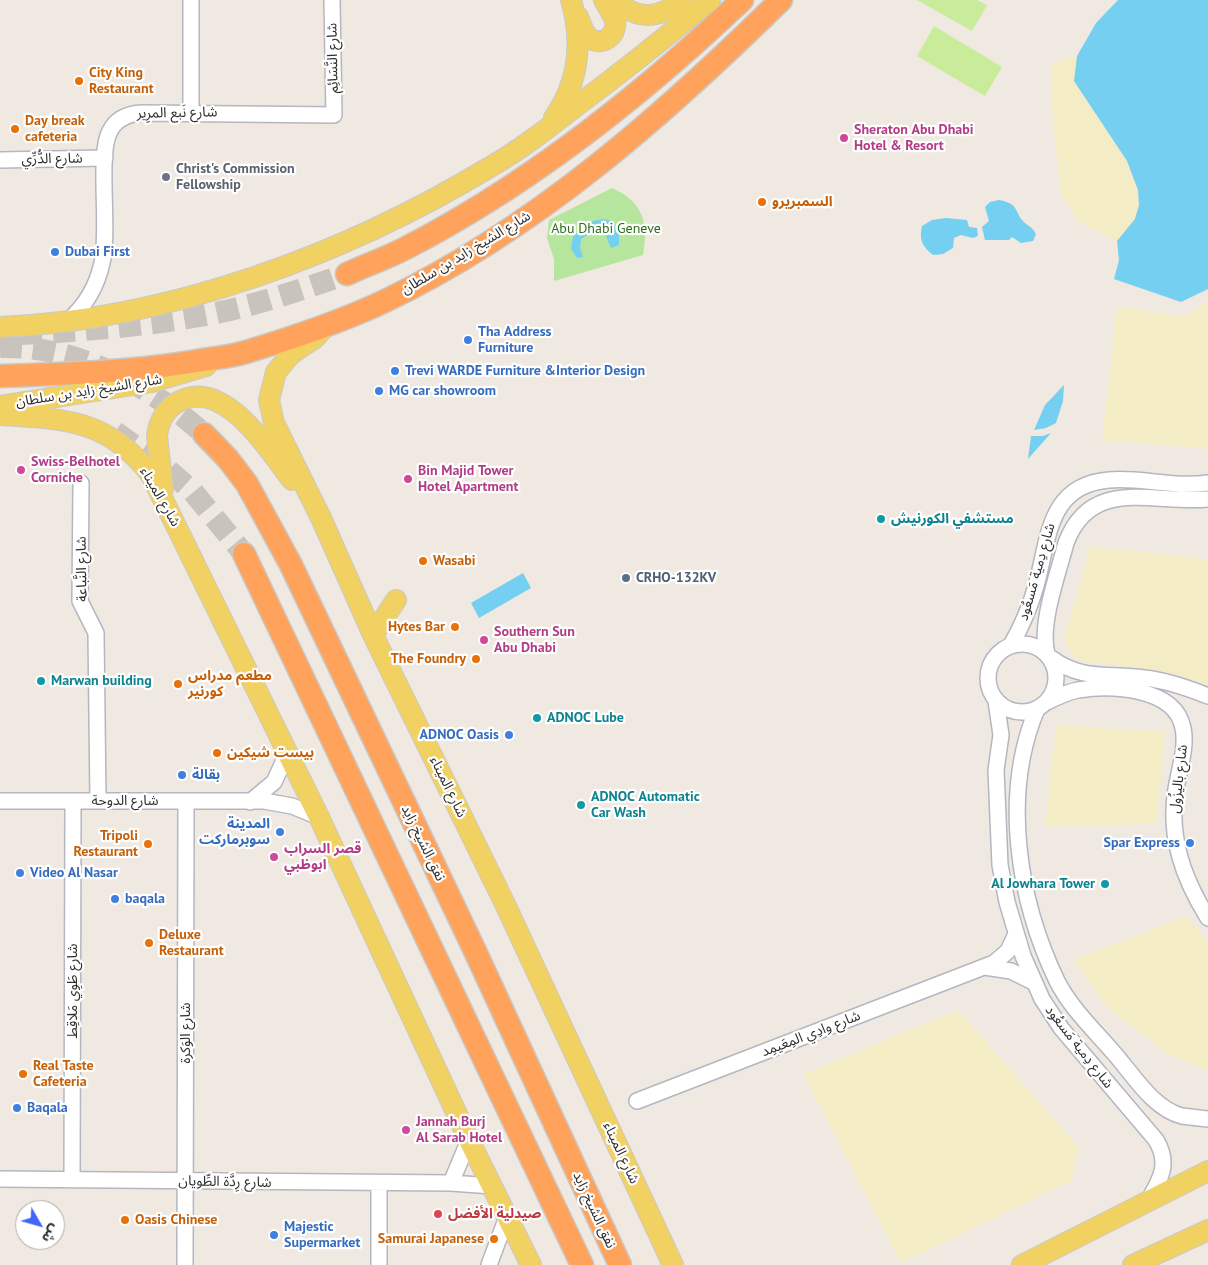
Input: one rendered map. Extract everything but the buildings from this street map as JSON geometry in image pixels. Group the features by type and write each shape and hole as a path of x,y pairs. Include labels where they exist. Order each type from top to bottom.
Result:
{"highway":[{"path":"347,274 405,248 517,182 588,132 647,85 696,44 742,0"},
{"name":"شارع الشيخ زايد بن سلطان","path":"244,352 384,302 443,270 530,216 667,106 726,54 781,0"},
{"path":"0,376 166,366 244,352"},
{"name":"نفق الشيخ زايد","path":"204,434 228,459 247,484 292,565 479,960 620,1265"},
{"path":"244,554 582,1265"}],"main road":[{"path":"571,1 586,36 600,41 612,34 615,25 604,0"},
{"path":"614,0 630,12 644,16 663,12 682,0"},
{"path":"0,327 68,322 176,300 240,281 323,251 428,202 492,166 541,133 651,49 710,0"},
{"path":"541,133 560,108 573,80 577,65 578,32 571,1"},
{"name":"شارع الميناء","path":"328,323 315,338 290,354 272,381 269,400 274,423 373,635 505,904 673,1265"},
{"name":"شارع الشيخ زايد بن سلطان","path":"0,406 152,382 188,373 244,352"},
{"path":"165,501 156,436 158,428 170,408 182,400 197,396 225,405 243,419 320,518"},
{"name":"شارع الميناء","path":"0,415 58,418 91,426 112,438 132,454 151,474 319,817 469,1140 531,1265"},
{"path":"373,635 396,600"},
{"path":"1022,1265 1208,1171"},
{"path":"1133,1265 1208,1230"}],"street":[{"path":"191,0 198,112"},
{"name":"شارع النَّسَائِم","path":"332,0 334,116"},
{"name":"شارع نَبع المرِير","path":"68,322 91,294 102,265 106,230 105,158 109,132 122,118 141,113 198,112 334,116"},
{"name":"شارع الدُّرِّي","path":"0,160 105,158"},
{"name":"شارع دِمية مَسعُود","path":"1011,645 1031,601 1051,520 1070,496 1088,485 1111,479 1167,484 1208,483"},
{"name":"شارع النَّباعة","path":"81,483 80,601 96,633 98,801"},
{"name":"شارع دِمية مَسعُود","path":"1049,656 1044,644 1045,627 1069,533 1082,516 1099,503 1119,497 1170,500 1208,499"},
{"path":"1049,656 1056,669 1056,681 1053,692 1042,706 1025,713 1012,711 996,701 989,689 989,669 999,652 1011,645 1026,644 1049,656 1072,672 1146,678 1188,688 1208,696"},
{"name":"شارع باليزُول","path":"1042,706 1078,690 1119,690 1151,694 1167,703 1174,710 1183,729 1184,742 1175,796 1176,847 1183,872 1208,918"},
{"name":"شارع دِمية مَسعُود","path":"996,701 1001,736 996,770 1000,865 1016,934 1035,983 1061,1028 1156,1140 1164,1159 1161,1180 1148,1201"},
{"name":"شارع دِمية مَسعُود","path":"1042,706 1024,749 1018,813 1021,867 1031,911 1062,989 1148,1093 1172,1112 1181,1116 1208,1119"},
{"path":"250,802 274,782 287,754"},
{"name":"شارع الدوحة","path":"0,801 250,802 292,806 319,817"},
{"name":"شارع طَوِي مَلاقِط","path":"72,1180 73,801"},
{"name":"شارع الوَكرة","path":"185,1265 186,802"},
{"name":"شارع وادِي المِعَيمِد","path":"637,1101 985,967 1002,958 1008,951 1016,934"},
{"path":"985,967 1010,971 1035,983"},
{"path":"1128,1107 1139,1106 1148,1093"},
{"path":"451,1184 469,1140"},
{"name":"شارع رِدَّة الطِّويان","path":"0,1179 492,1186"},
{"path":"379,1184 379,1265"},
{"path":"490,1265 507,1217"}],"green space":[{"path":"917,0 977,0 987,5 972,31"},
{"path":"934,26 1002,67 985,96 917,56"},
{"name":"Abu Dhabi Geneve","path":"612,188 631,200 641,214 645,233 643,255 554,281 554,259 547,238 549,220"}],"sand":[{"path":"1077,56 1074,81 1127,161 1138,190 1139,205 1135,219 1117,241 1079,222 1061,194 1052,114 1052,63"},
{"path":"1208,301 1208,449 1102,440 1117,306 1184,317"},
{"path":"1090,547 1196,557 1208,561 1208,686 1175,674 1077,660 1064,640"},
{"path":"1056,725 1165,732 1156,824 1045,826"},
{"path":"1187,916 1208,943 1208,1071 1166,1053 1107,1007 1073,960"},
{"path":"958,1010 1079,1148 1071,1181 901,1263 803,1074"}],"water":[{"path":"1118,0 1208,0 1208,289 1181,302 1114,279 1119,260 1117,241 1135,219 1139,205 1138,190 1127,161 1074,81 1077,56 1096,23"},
{"path":"999,200 1014,206 1021,219 1036,234 1033,241 1021,243 1012,237 1009,240 985,240 982,227 989,221 985,207 990,202"},
{"path":"946,218 967,220 969,227 977,228 978,236 973,238 961,235 954,238 953,248 943,254 933,255 922,242 922,226 932,220"},
{"path":"609,220 619,231 619,245 611,248 606,236 593,231 581,239 580,248 583,257 577,258 571,249 573,236 593,221"},
{"path":"1064,385 1063,401 1056,423 1046,428 1034,430 1045,405"},
{"path":"1051,433 1028,459 1031,436 1043,436"},
{"path":"523,573 531,588 479,618 471,603"}],"tunnel":[{"path":"20,334 129,326 213,314 271,299 347,274"},
{"path":"0,347 28,348 56,353 83,360 110,371 159,399 204,434"},
{"path":"115,432 166,468 193,492 244,554"}],"place":[{"name":"City King Restaurant","path":"79,81"},
{"name":"Day break cafeteria","path":"15,129"},
{"name":"Sheraton Abu Dhabi Hotel & Resort","path":"844,138"},
{"name":"Christ's Commission Fellowship","path":"166,177"},
{"name":"السمبريرو","path":"762,202"},
{"name":"Dubai First","path":"55,252"},
{"name":"Tha Address Furniture","path":"468,340"},
{"name":"Trevi WARDE Furniture &Interior Design","path":"395,371"},
{"name":"MG car showroom","path":"379,391"},
{"name":"Swiss-Belhotel Corniche","path":"21,470"},
{"name":"Bin Majid Tower Hotel Apartment","path":"408,479"},
{"name":"مستشفي الكورنيش","path":"881,519"},
{"name":"Wasabi","path":"423,561"},
{"name":"CRHO-132KV","path":"626,578"},
{"name":"Hytes Bar","path":"455,627"},
{"name":"Southern Sun Abu Dhabi","path":"484,640"},
{"name":"The Foundry","path":"476,659"},
{"name":"Marwan building","path":"41,681"},
{"name":"مطعم مدراس كورنير","path":"178,684"},
{"name":"ADNOC Lube","path":"537,718"},
{"name":"ADNOC Oasis","path":"509,735"},
{"name":"بيست شيكين","path":"217,753"},
{"name":"بقالة","path":"182,775"},
{"name":"ADNOC Automatic Car Wash","path":"581,805"},
{"name":"المدينة سوبرماركت","path":"280,832"},
{"name":"Spar Express","path":"1190,843"},
{"name":"Tripoli Restaurant","path":"148,844"},
{"name":"قصر السراب ابوظبي","path":"274,857"},
{"name":"Video Al Nasar","path":"20,873"},
{"name":"Al Jowhara Tower","path":"1105,884"},
{"name":"baqala","path":"115,899"},
{"name":"Deluxe Restaurant","path":"149,943"},
{"name":"Real Taste Cafeteria","path":"23,1074"},
{"name":"Baqala","path":"17,1108"},
{"name":"Jannah Burj Al Sarab Hotel","path":"406,1130"},
{"name":"صيدلية الأفضل","path":"438,1214"},
{"name":"Oasis Chinese","path":"125,1220"},
{"name":"Majestic Supermarket","path":"274,1235"},
{"name":"Samurai Japanese","path":"494,1239"}]}
